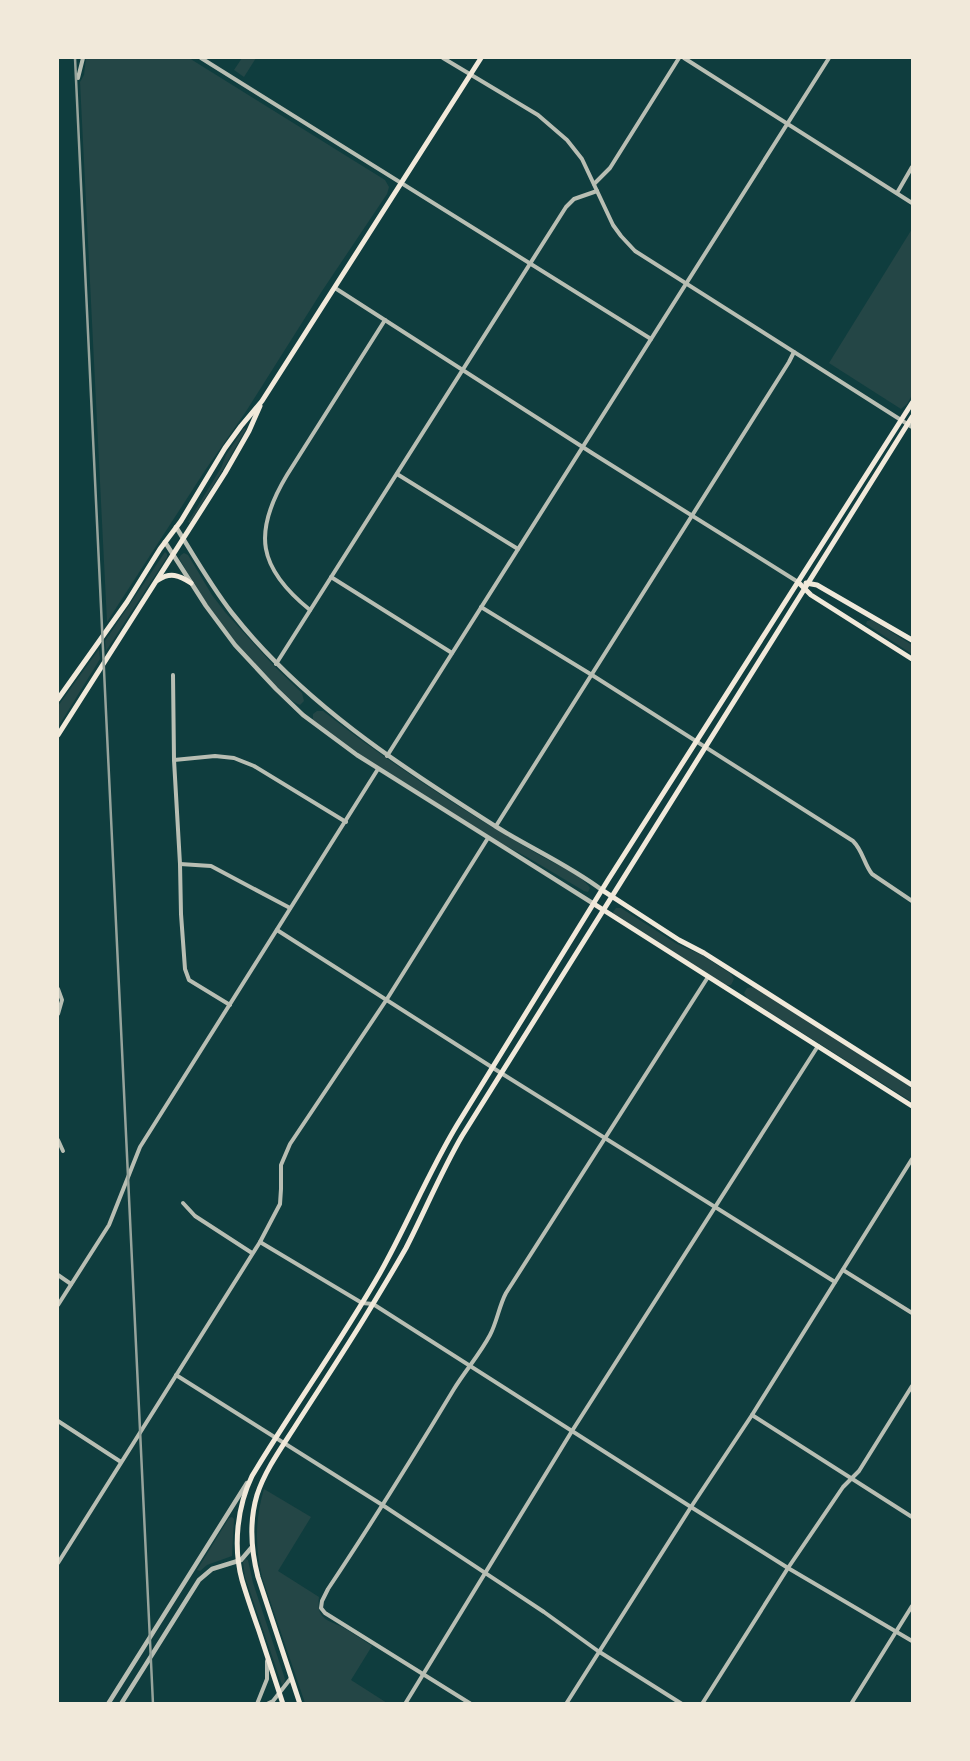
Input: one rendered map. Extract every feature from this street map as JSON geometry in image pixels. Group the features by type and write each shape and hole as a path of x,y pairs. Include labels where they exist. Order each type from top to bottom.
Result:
{"main road":[{"path":"58,699 77,670 109,629 225,448 262,401 482,58"},
{"path":"58,735 184,539 250,430 262,401"},
{"path":"283,1704 242,1580 239,1561 238,1534 240,1510 252,1476 362,1303 396,1244 440,1153 602,890 912,403"},
{"path":"300,1704 258,1577 252,1547 252,1522 258,1494 268,1471 406,1248 448,1159 805,589 910,426 912,417"},
{"path":"156,582 170,574 184,578 191,583"},
{"path":"798,582 817,585 912,640"},
{"path":"798,582 810,595 912,659"},
{"path":"602,890 912,1085"},
{"path":"594,904 912,1106"}],"street":[{"path":"78,78 83,58"},
{"path":"201,58 651,339"},
{"path":"443,58 538,115 562,134 578,152 607,214 621,236 641,255 910,426"},
{"path":"594,184 610,168 679,58"},
{"path":"684,58 912,203"},
{"path":"388,756 582,446 829,58"},
{"path":"896,192 912,167"},
{"path":"276,664 570,202 597,191"},
{"path":"335,288 798,582"},
{"path":"310,610 292,596 278,579 272,568 265,537 269,509 282,483 385,320"},
{"path":"496,826 794,352"},
{"path":"397,474 518,550"},
{"path":"176,527 232,613 276,664 326,710 388,756 496,826 602,890"},
{"path":"165,542 191,583 235,645 276,689 322,730 378,769 594,904"},
{"path":"332,576 452,653"},
{"path":"481,607 592,675 852,842 861,851 872,874 912,901"},
{"path":"173,675 174,760 185,969 189,980 230,1005"},
{"path":"174,760 215,756 234,758 254,766 346,822"},
{"path":"58,1305 108,1224 140,1147 378,769"},
{"path":"58,1563 260,1242 280,1204 282,1189 281,1166 290,1144 387,1000 488,838"},
{"path":"180,864 211,866 290,908"},
{"path":"277,930 835,1282"},
{"path":"472,1704 325,1613 321,1608 322,1601 328,1589 384,1506 468,1366 490,1335 497,1319 499,1307 506,1293 708,977"},
{"path":"58,989 62,1000 58,1014"},
{"path":"405,1704 572,1431 818,1046"},
{"path":"58,1140 63,1151"},
{"path":"566,1704 598,1651 752,1415 912,1159"},
{"path":"183,1203 195,1216 252,1254"},
{"path":"260,1242 362,1303 373,1304 788,1568 912,1641"},
{"path":"843,1270 912,1313"},
{"path":"58,1275 71,1284"},
{"path":"176,1375 384,1506 486,1573 598,1651 682,1704"},
{"path":"702,1704 788,1568 844,1487 858,1471 912,1386"},
{"path":"752,1415 912,1517"},
{"path":"58,1421 121,1462"},
{"path":"108,1704 252,1476"},
{"path":"121,1704 199,1580 208,1571 216,1567 239,1561 252,1547"},
{"path":"851,1704 912,1606"},
{"path":"258,1704 267,1679 266,1654"},
{"path":"267,1704 273,1701 291,1678"}],"shaded area":[{"path":"86,58 189,58 385,180 389,187 387,194 107,622 80,82 84,75"},
{"path":"242,58 256,58 244,77 234,70"},
{"path":"912,229 912,395 907,404 901,409 829,363"},
{"path":"244,428 246,429 222,471 190,523 188,522 221,468 226,455"},
{"path":"165,552 167,557 106,651 105,641"},
{"path":"184,553 188,555 212,595 225,612 274,666 302,693 304,701 300,705 286,696 234,640 199,592 179,558"},
{"path":"872,620 912,645 912,654 866,624 867,621"},
{"path":"99,649 100,659 58,727 58,706"},
{"path":"317,711 323,711 400,768 454,803 542,857 581,878 590,888 588,892 502,844 361,755 313,720 313,714"},
{"path":"616,908 621,908 677,944 702,955 731,974 734,979 731,985 725,985 616,917 613,912"},
{"path":"754,987 912,1087 912,1102 747,998 744,993 747,988"},
{"path":"264,1489 311,1517 278,1571 319,1597 320,1611 325,1618 372,1646 351,1680 387,1703 305,1703 262,1577 257,1533"},
{"path":"232,1517 234,1519 232,1556 207,1565 200,1571 197,1570 229,1518"},
{"path":"245,1559 248,1560 253,1583 285,1679 282,1685 245,1577 243,1562"}],"railway":[{"path":"75,58 153,1704"}]}
